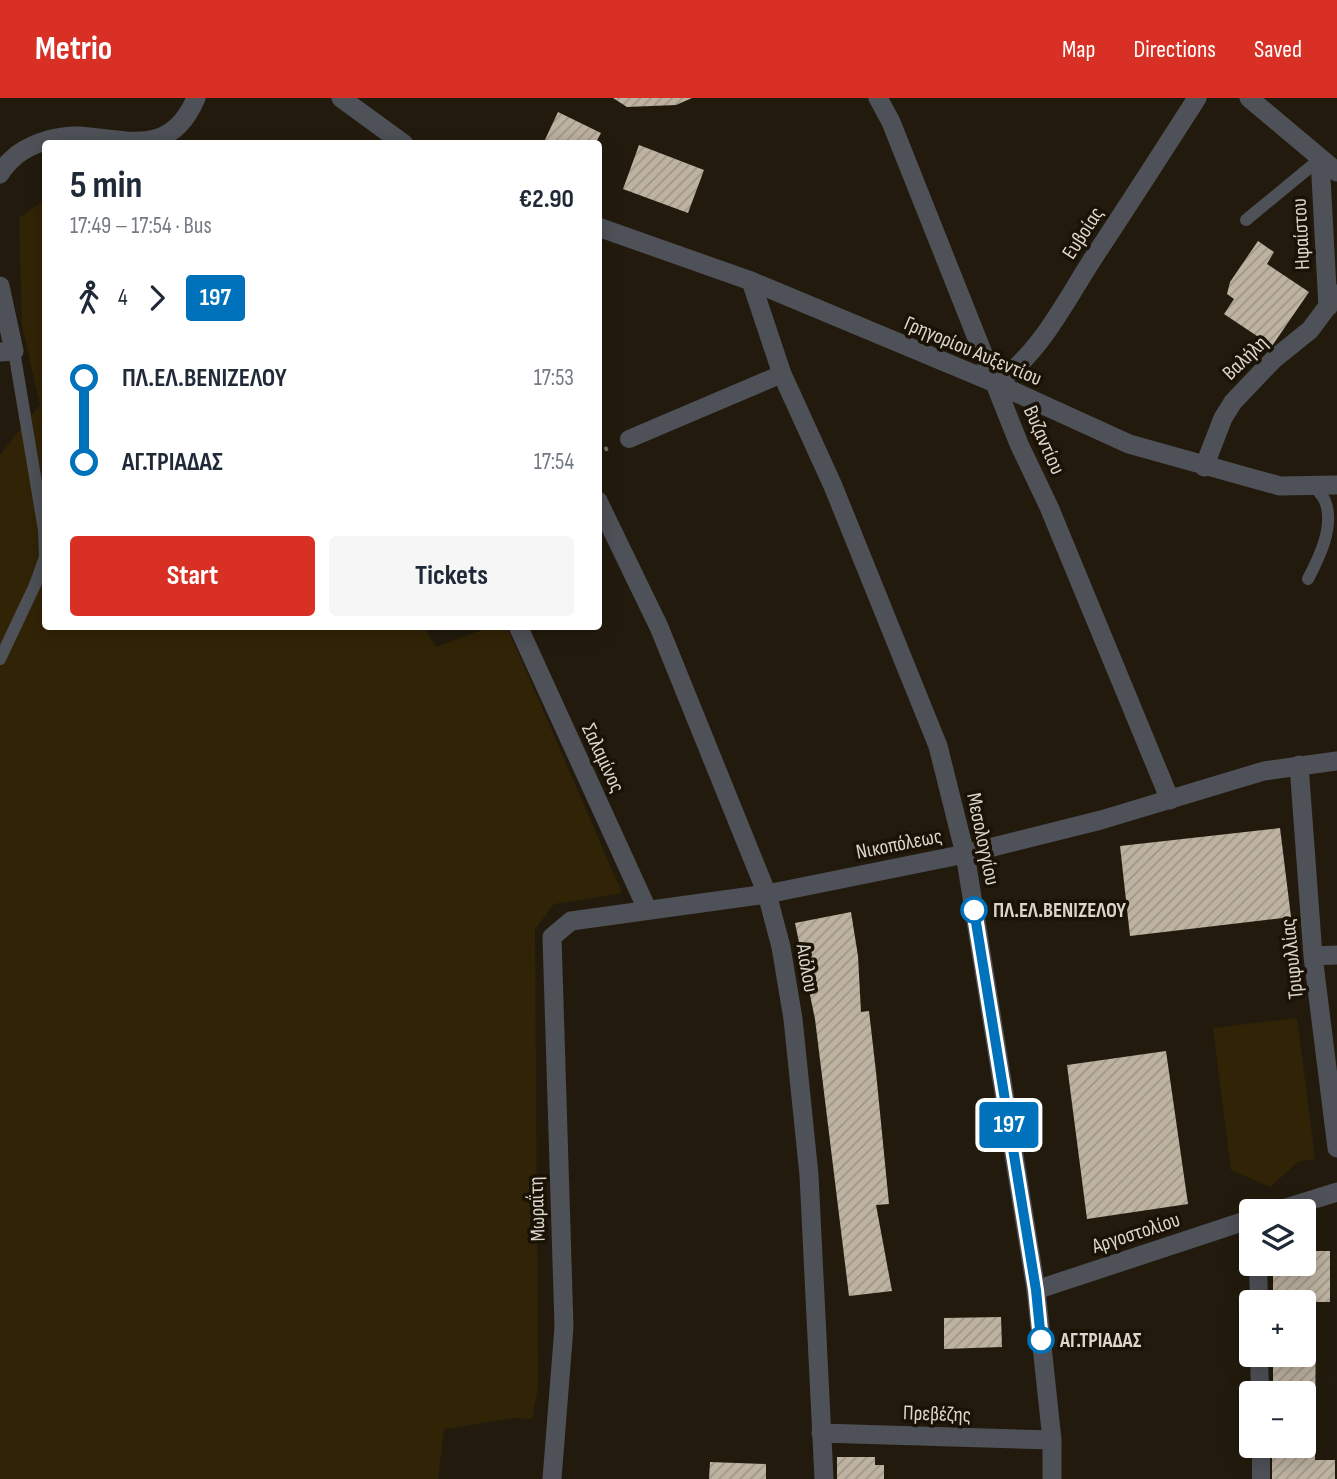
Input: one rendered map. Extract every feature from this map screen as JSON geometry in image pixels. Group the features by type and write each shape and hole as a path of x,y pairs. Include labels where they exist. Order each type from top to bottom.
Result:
{"street":[{"path":"152,140 163,137 182,121 196,98"},
{"path":"341,98 399,140"},
{"name":"Βυζαντίου","path":"878,98 891,121 1019,444 1049,507 1170,800"},
{"name":"Ευβοίας","path":"995,383 1010,374 1028,355 1055,318 1197,98"},
{"path":"1249,98 1337,172"},
{"path":"49,140 78,136 104,140"},
{"path":"0,174 5,164 27,148 42,143"},
{"name":"Ηφαίστου","path":"1320,159 1332,300"},
{"name":"Γρηγορίου Αυξεντίου","path":"602,229 751,281 995,383 1129,444 1279,486 1337,485"},
{"name":"Μεσολογγίου","path":"751,281 782,373 832,486 938,746 965,854 1036,1290 1052,1440 1052,1479"},
{"path":"0,286 7,351"},
{"name":"Βαλήλη","path":"1204,467 1223,418 1233,402 1274,359 1310,330 1332,300"},
{"path":"629,439 782,373"},
{"name":"Αιόλου","path":"602,509 659,627 767,894 781,947 793,1019 810,1175 824,1479"},
{"name":"Σαλαμίνος","path":"520,630 648,909"},
{"name":"Νικοπόλεως","path":"552,937 572,921 767,894 965,854 1030,839 1264,771 1337,761"},
{"name":"Τριφυλλίας","path":"1299,765 1313,957 1337,1148"},
{"name":"Μωραΐτη","path":"552,937 564,1327 552,1479"},
{"path":"1313,957 1337,955"},
{"path":"1315,1199 1337,1192"},
{"name":"Αργοστολίου","path":"1036,1290 1239,1223"},
{"name":"Πρεβέζης","path":"821,1433 1052,1440"},
{"path":"1261,1458 1261,1479"}],"lane":[{"path":"1246,220 1320,159"},
{"path":"7,351 42,520"},
{"path":"1308,579 1322,552 1327,521 1326,502 1315,487"},
{"path":"0,659 42,565"}],"shaded area":[{"path":"42,201 42,630 426,630 436,647 482,630 508,630 622,893 554,904 535,929 538,1388 532,1419 513,1418 444,1429 438,1479 0,1479 0,455 40,405 22,326 19,218"},
{"path":"1297,1018 1315,1159 1299,1161 1270,1187 1231,1170 1213,1028"}],"building":[{"path":"613,98 692,98 676,105 627,107"},
{"path":"558,112 601,133 597,140 545,140"},
{"path":"639,145 704,170 688,213 623,189"},
{"path":"1258,241 1274,252 1267,264 1309,292 1272,346 1224,314 1234,299 1227,294 1230,282"},
{"path":"1280,828 1291,917 1130,936 1120,846"},
{"path":"851,912 858,956 861,1012 869,1011 876,1072 889,1204 876,1205 892,1291 849,1296 815,1019 795,923"},
{"path":"1166,1051 1188,1204 1087,1219 1067,1065"},
{"path":"1316,1251 1330,1251 1330,1302 1316,1302 1316,1290 1273,1290 1273,1276 1316,1276"},
{"path":"1001,1317 1002,1347 944,1349 944,1318"},
{"path":"1273,1367 1316,1367 1316,1381 1273,1381"},
{"path":"837,1457 875,1457 875,1465 884,1465 884,1479 837,1479"},
{"path":"1272,1458 1335,1460 1335,1479 1272,1479"},
{"path":"710,1462 766,1464 766,1479 709,1479"}],"bus line":[{"name":"197","path":"974,910 1036,1290 1041,1340"}],"place":[{"name":"ΠΛ.ΕΛ.ΒΕΝΙΖΕΛΟΥ","path":"974,910"},
{"name":"ΑΓ.ΤΡΙΑΔΑΣ","path":"1041,1340"}]}
